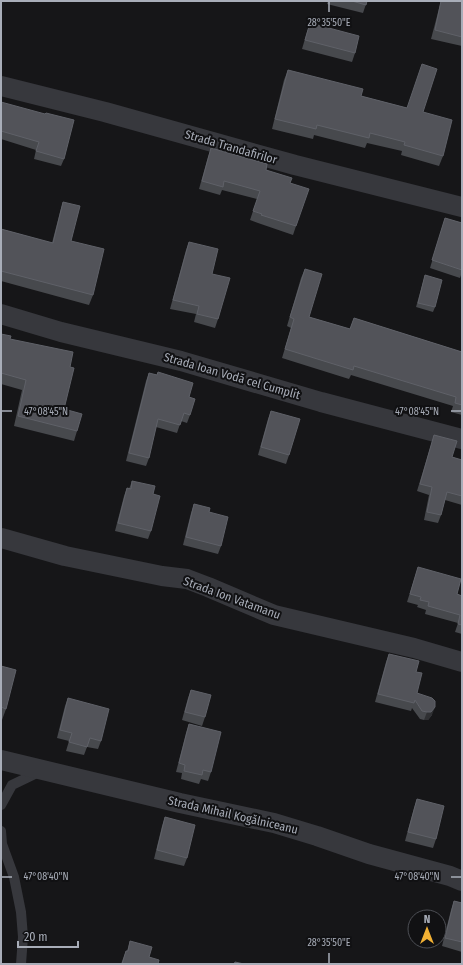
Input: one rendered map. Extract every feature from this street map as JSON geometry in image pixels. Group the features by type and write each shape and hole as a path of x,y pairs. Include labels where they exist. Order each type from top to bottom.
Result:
{"street":[{"name":"Strada Trandafirilor","path":"1,86 105,112 295,164 462,207"},
{"name":"Strada Ioan Vodă cel Cumplit","path":"1,314 61,332 181,361 321,402 462,439"},
{"name":"Strada Ion Vatamanu","path":"1,538 65,556 162,576 187,579 274,615 414,648 462,662"},
{"name":"Strada Mihail Kogălniceanu","path":"1,760 180,803 274,823 369,854 462,880"}],"lane":[{"path":"1,805 12,785 42,770"},
{"path":"1,831 2,844 14,877 21,912 23,937 21,964"}],"building":[{"path":"352,1 367,1 366,5"},
{"path":"441,1 462,1 462,37 435,30"},
{"path":"310,23 359,36 355,53 305,40"},
{"path":"422,64 437,69 423,112 452,120 443,156 404,145 405,142 370,133 369,138 317,125 316,129 275,119 288,70 363,89 361,96 407,108"},
{"path":"1,102 74,120 64,159 36,151 39,142 1,131"},
{"path":"211,148 267,164 266,170 292,178 290,183 309,189 296,226 253,211 260,191 224,181 223,187 202,181"},
{"path":"63,202 80,206 71,241 104,249 93,295 1,271 1,229 53,243"},
{"path":"445,218 462,223 462,270 432,260"},
{"path":"189,242 218,249 212,274 230,278 218,319 197,314 199,306 173,300"},
{"path":"305,269 322,274 309,317 350,329 354,318 462,352 462,405 455,403 456,397 354,366 353,370 285,349 294,319 290,317"},
{"path":"425,275 442,280 435,307 418,303"},
{"path":"1,334 11,336 10,339 73,352 70,367 74,368 64,409 82,414 77,431 18,416 26,380 1,373"},
{"path":"158,372 193,383 189,397 195,399 190,415 184,413 180,425 158,419 149,458 129,453 149,373 157,375"},
{"path":"271,411 300,419 289,455 261,447"},
{"path":"434,435 457,441 452,457 462,460 462,496 447,492 441,515 427,512 432,487 420,484"},
{"path":"132,481 155,486 153,494 160,496 151,531 118,523 127,488 131,489"},
{"path":"194,504 210,508 209,512 228,517 221,546 186,537"},
{"path":"418,567 461,579 457,594 462,596 462,625 458,624 460,615 428,606 429,602 420,600 421,597 410,594"},
{"path":"389,654 419,661 416,672 422,673 417,693 432,698 435,701 435,707 431,712 422,711 415,700 414,703 378,694"},
{"path":"1,666 16,670 6,709 1,707"},
{"path":"191,690 211,695 205,717 185,712"},
{"path":"68,698 109,709 101,741 90,738 87,747 69,742 72,733 60,730"},
{"path":"189,724 221,732 211,772 203,770 202,775 184,771 185,765 179,763"},
{"path":"417,799 444,806 436,839 408,832"},
{"path":"165,817 195,825 187,858 157,850"},
{"path":"454,901 462,903 462,942 447,938 447,930"},
{"path":"130,941 152,947 149,957 159,960 158,964 122,964 126,951 128,951"}]}
